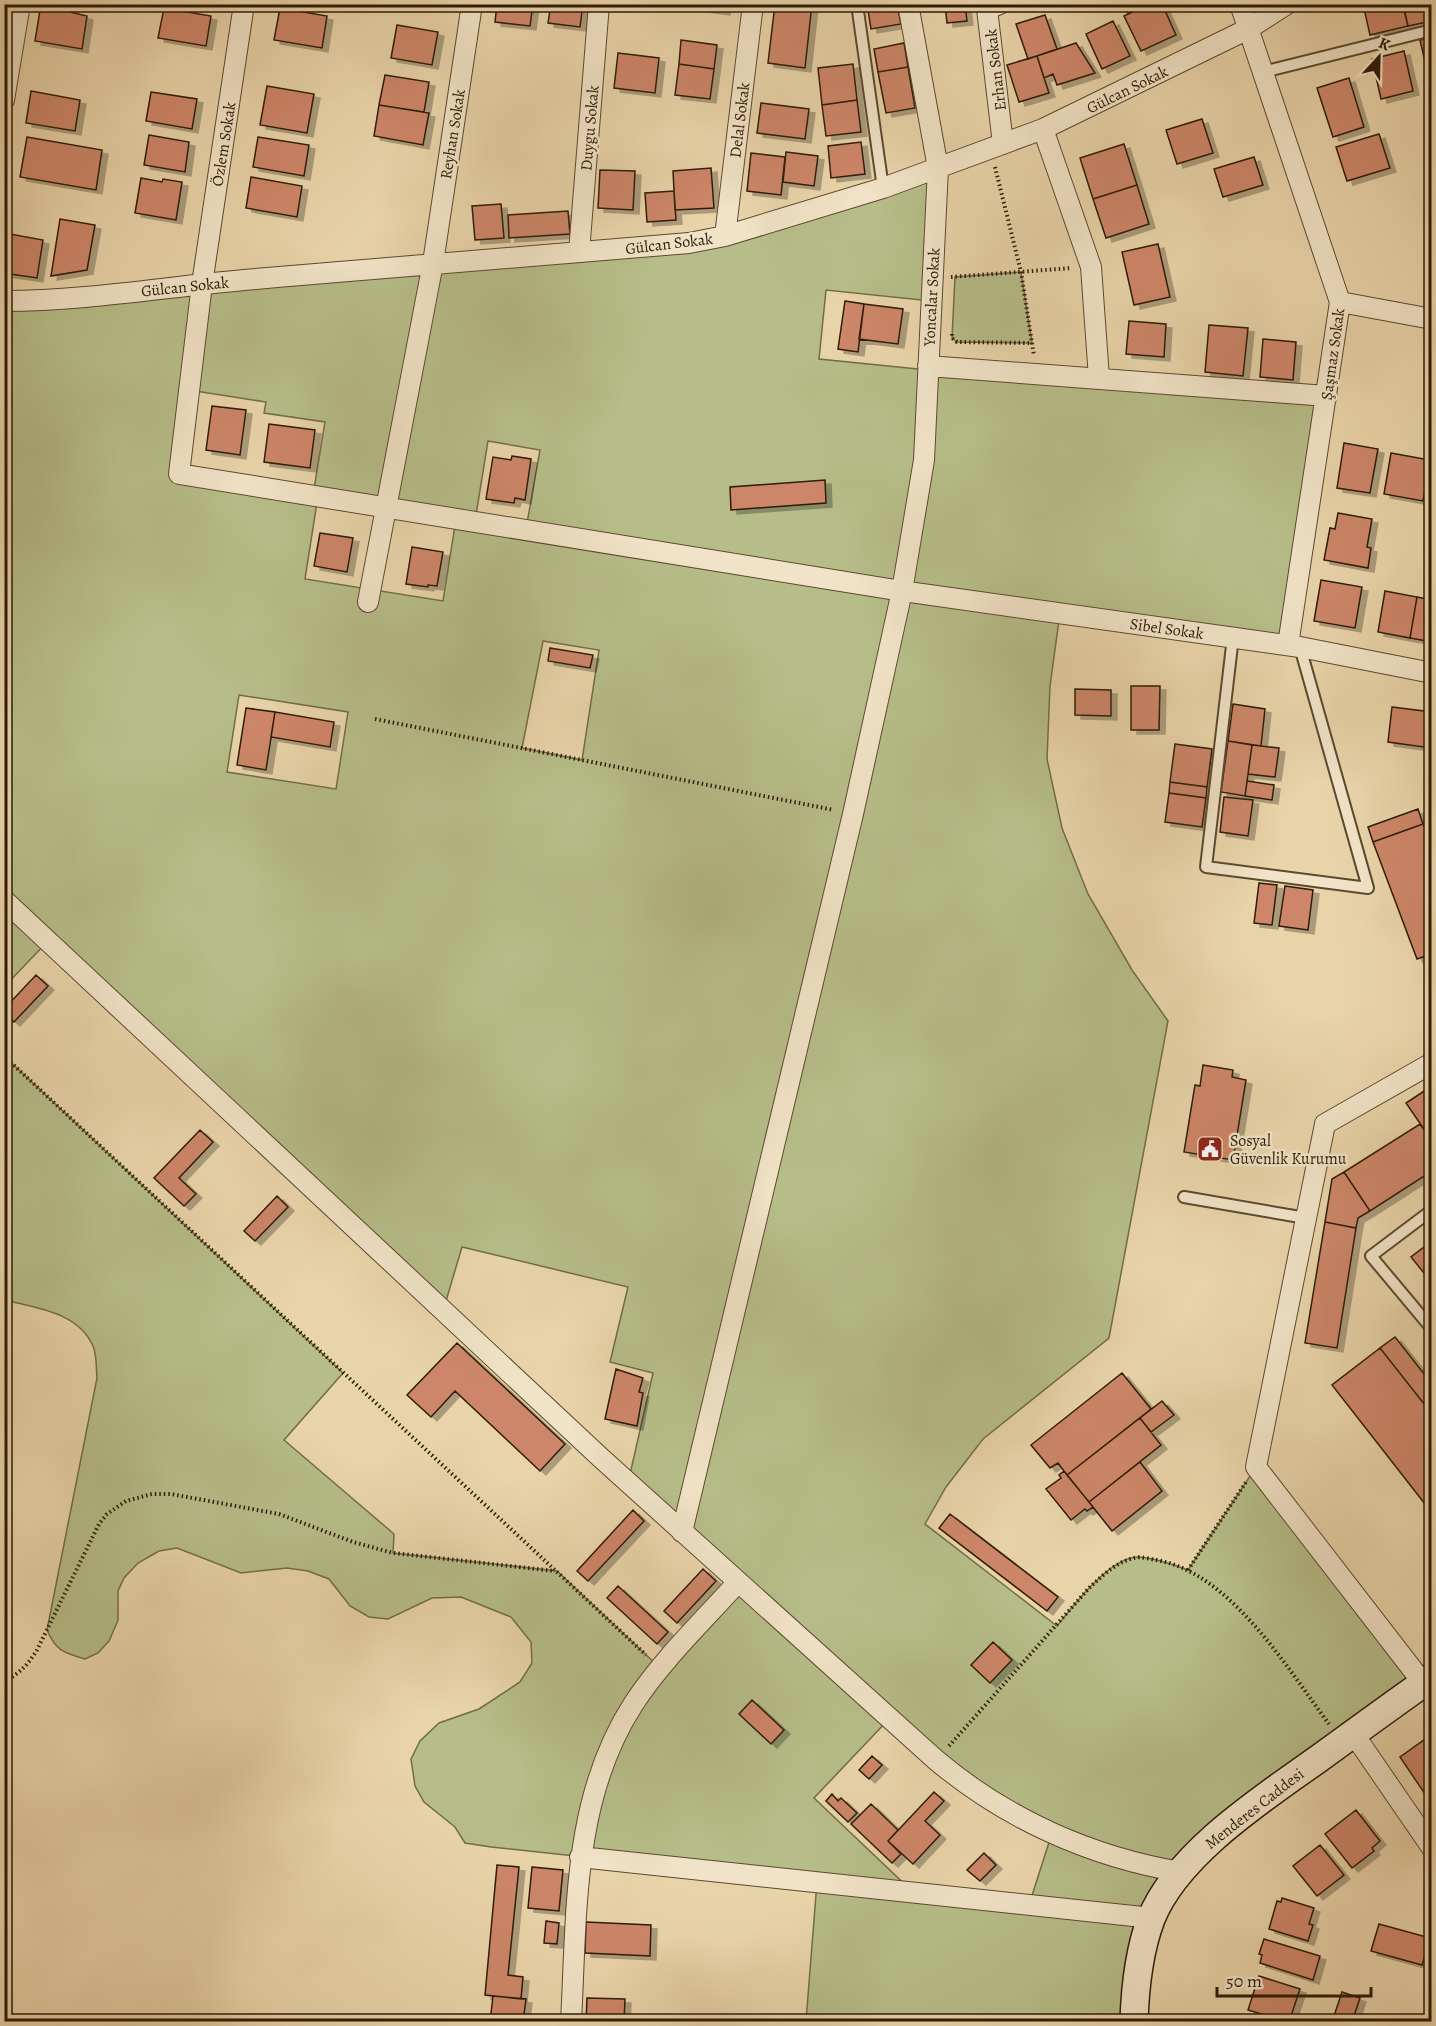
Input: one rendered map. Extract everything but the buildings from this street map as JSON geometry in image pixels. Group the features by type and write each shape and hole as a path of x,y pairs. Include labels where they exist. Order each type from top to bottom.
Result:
{"street":[{"path":"4,100 8,51 20,4"},
{"name":"Özlem Sokak","path":"244,4 202,284 179,474 386,507"},
{"name":"Reyhan Sokak","path":"368,602 433,263 472,4"},
{"name":"Duygu Sokak","path":"579,252 599,4"},
{"name":"Delal Sokak","path":"725,236 753,4"},
{"name":"Yoncalar Sokak","path":"682,1532 853,814 902,591 924,460 938,168 908,4"},
{"name":"Erhan Sokak","path":"997,146 987,9 1000,4"},
{"name":"Şaşmaz Sokak","path":"1240,4 1340,302 1294,646"},
{"name":"Gülcan Sokak","path":"4,301 34,301 433,263 688,243 725,236 883,188 1043,129 1248,29 1287,4"},
{"path":"1043,129 1091,267 1099,378"},
{"path":"1340,302 1431,319"},
{"path":"928,366 1327,396"},
{"name":"Sibel Sokak","path":"386,507 902,591 1294,646 1431,673"},
{"path":"4,900 584,1443 936,1760 984,1797 1052,1833 1125,1860 1181,1872"},
{"path":"1427,1680 1256,1467 1325,1124 1431,1063"},
{"path":"571,2022 580,1857 586,1822 603,1763 633,1704 660,1668 738,1582"},
{"name":"Menderes Caddesi","path":"1134,2022 1138,1966 1152,1918 1163,1896 1181,1872 1219,1833 1427,1680"},
{"path":"1348,1737 1431,1848"},
{"path":"580,1857 1152,1918"}],"lane":[{"path":"857,4 883,188"},
{"path":"1263,72 1431,30"},
{"path":"1233,637 1206,867 1368,888 1294,646"},
{"path":"1184,1197 1306,1218"},
{"path":"1431,1210 1371,1256 1431,1329"}],"path":[{"path":"997,146 1021,272 1036,374"},
{"path":"932,278 1091,267"},
{"path":"954,287 955,277"},
{"path":"952,327 952,338 957,342 1032,343"},
{"path":"375,719 853,814"},
{"path":"4,1056 660,1668"},
{"path":"1188,1570 1256,1467"},
{"path":"4,1681 29,1663 37,1650 99,1524 116,1507 139,1496 171,1494 263,1510 353,1542 393,1553 557,1571"},
{"path":"936,1760 1089,1588 1111,1568 1135,1557 1164,1562 1188,1570 1217,1588 1250,1619 1348,1737"}],"green space":[{"path":"938,168 931,301 826,290 819,359 928,370 1327,396 1288,645 1060,613 1050,686 1047,759 1062,828 1088,894 1132,970 1168,1021 1109,1338 983,1439 946,1487 925,1524 1057,1626 1093,1584 1127,1559 1138,1557 1151,1559 1188,1570 1256,1467 1423,1683 1163,1896 1134,2021 806,2021 817,1882 465,1843 455,1827 424,1802 415,1786 411,1759 420,1741 439,1723 479,1709 520,1682 532,1663 531,1642 511,1617 461,1597 432,1598 388,1619 369,1617 350,1606 329,1579 308,1571 287,1568 241,1573 177,1548 159,1551 138,1563 124,1578 118,1591 118,1620 109,1641 98,1653 85,1659 66,1653 57,1647 47,1630 97,1378 96,1362 93,1346 86,1335 67,1319 43,1309 5,1300 4,1056 343,1373 284,1440 394,1534 393,1553 557,1571 660,1668 738,1582 628,1483 653,1373 610,1362 628,1287 462,1247 443,1311 48,941 5,986 5,301 689,243","holes":["189,390 266,402 264,413 325,422 313,495 179,473","488,441 540,450 526,529 475,521","318,496 456,519 443,601 305,579","543,641 599,650 582,760 522,748","239,695 348,712 336,789 227,772","889,1719 1052,1833 1029,1905 913,1892 814,1798"]},
{"path":"1021,272 1032,343 957,342 952,338 955,277"}],"place":[{"name":"Sosyal Güvenlik Kurumu","path":"1210,1149"}]}
